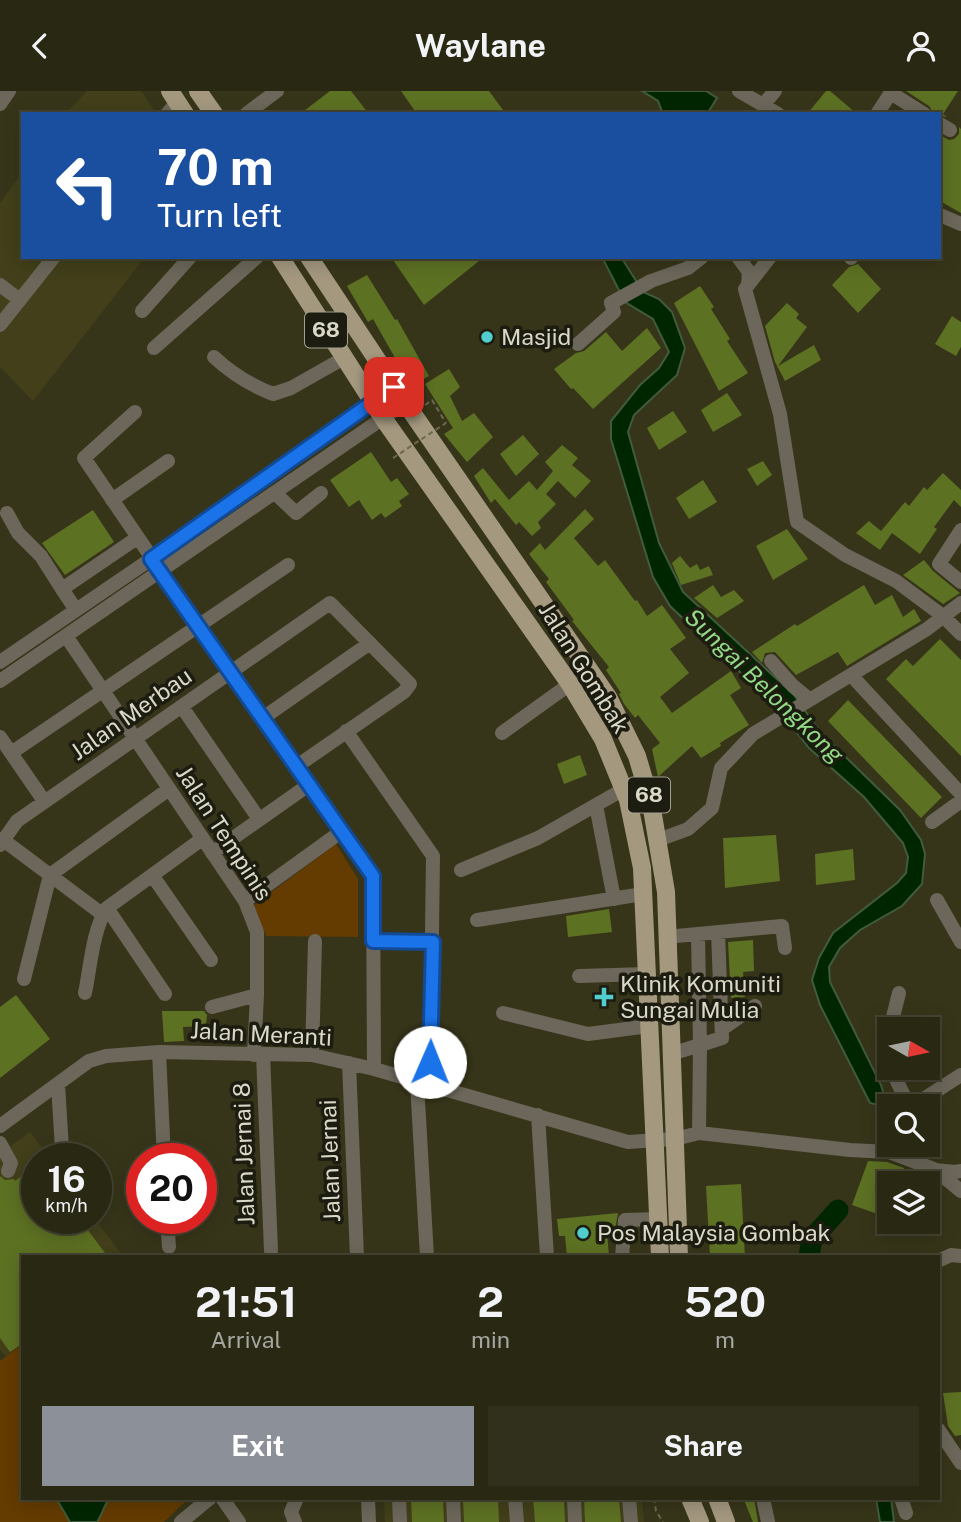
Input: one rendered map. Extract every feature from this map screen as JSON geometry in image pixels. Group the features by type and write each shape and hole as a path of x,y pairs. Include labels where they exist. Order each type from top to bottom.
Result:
{"main road":[{"path":"198,91 213,112"},
{"name":"Jalan Gombak","path":"281,259 383,418 570,684 603,739 624,789 642,868 660,1255"},
{"name":"Jalan Gombak","path":"310,259 394,387 608,697 637,756 651,803 666,892 678,1255"},
{"path":"691,1500 700,1522"},
{"path":"718,1500 726,1522"}],"street":[{"path":"0,104 9,91"},
{"path":"249,112 277,91"},
{"path":"739,91 775,112"},
{"path":"763,105 775,91"},
{"path":"878,112 891,92 921,112"},
{"path":"941,215 961,224"},
{"path":"0,325 52,259"},
{"path":"142,311 188,259"},
{"path":"154,348 255,259"},
{"path":"578,344 614,312 611,303 640,286 679,272 699,259"},
{"path":"739,259 749,272 748,285"},
{"path":"768,259 745,289 780,414 797,522 845,555 896,581 943,616 961,634"},
{"path":"0,285 20,300"},
{"path":"214,357 230,373 273,394 291,388 344,358"},
{"path":"0,661 151,559 394,387"},
{"path":"0,681 405,403"},
{"path":"135,412 84,458 151,559 373,876 374,1069"},
{"path":"112,500 168,461"},
{"path":"275,493 296,513 321,493"},
{"path":"7,513 18,533 41,556 76,610"},
{"path":"961,530 939,564 961,582"},
{"path":"62,589 137,538"},
{"path":"11,753 289,565"},
{"name":"Jalan Merbau","path":"1,842 17,821 44,801 330,603 370,643"},
{"path":"658,840 688,829 704,817 712,808 721,768 753,734 927,629 961,603"},
{"name":"Jalan Tempinis","path":"66,636 245,901 257,932 258,1054"},
{"path":"263,718 370,643 411,684 404,692 297,765"},
{"path":"771,661 807,701"},
{"path":"851,675 961,794"},
{"path":"502,733 570,684"},
{"path":"182,707 259,819"},
{"path":"346,731 433,856 433,942 423,1084 427,1255"},
{"path":"0,737 44,801"},
{"path":"212,853 310,784"},
{"path":"24,979 50,874 169,789"},
{"path":"460,870 538,838 624,789"},
{"path":"932,822 961,801"},
{"path":"596,805 614,899"},
{"path":"245,901 342,831"},
{"path":"85,993 104,911 202,839"},
{"path":"1,842 104,911 165,995"},
{"path":"152,875 211,960"},
{"path":"477,920 643,894"},
{"path":"937,900 961,942"},
{"path":"666,937 782,926 785,948"},
{"path":"671,1053 722,1038 718,932"},
{"path":"698,934 699,1133"},
{"path":"312,1055 315,941"},
{"path":"373,941 433,942"},
{"path":"579,976 647,974"},
{"path":"893,1017 899,993"},
{"path":"212,1007 257,995"},
{"path":"722,1029 755,1006"},
{"path":"503,1013 588,1034 649,1026"},
{"path":"159,1052 163,1143"},
{"name":"Jalan Meranti","path":"0,1126 89,1061 106,1056 159,1052 312,1055 374,1069 628,1143 674,1139 699,1133 850,1150 877,1149"},
{"name":"Jalan Jernai 8","path":"258,1054 271,1251"},
{"name":"Jalan Jernai","path":"349,1063 357,1255"},
{"path":"931,1094 961,1075"},
{"path":"58,1084 62,1143"},
{"path":"538,1115 547,1255"},
{"path":"0,1143 12,1163 8,1171"},
{"name":"Jalan Meranti","path":"909,1157 934,1170"},
{"path":"934,1170 961,1171"},
{"path":"934,1170 961,1191"},
{"path":"622,1255 625,1220 658,1219"},
{"path":"168,1234 169,1247"},
{"path":"940,1260 951,1255 961,1256"},
{"path":"940,1434 961,1463"},
{"path":"181,1522 208,1500"},
{"path":"223,1500 239,1522"},
{"path":"295,1522 291,1512 297,1500"},
{"path":"368,1500 369,1522"},
{"path":"399,1500 400,1522"},
{"path":"453,1500 454,1522"},
{"path":"515,1500 517,1522"},
{"path":"574,1500 575,1522"},
{"path":"629,1500 631,1522"},
{"path":"763,1500 768,1522"},
{"path":"902,1500 906,1513"}],"path":[{"path":"393,458 446,423 432,400"},
{"path":"654,1500 656,1511 663,1522"}],"shaded area":[{"path":"87,91 141,91 156,112 67,112"},
{"path":"21,174 21,259 143,259 33,401 0,367 0,203"},
{"path":"336,844 358,879 358,937 266,936 254,905"},
{"path":"30,1132 38,1143 21,1143 21,1234 106,1234 122,1255 21,1255 21,1346 6,1357 0,1349 0,1154"},
{"path":"21,1345 21,1500 187,1500 164,1522 0,1522 0,1361"},
{"path":"384,1500 642,1500 644,1522 385,1522"}],"water":[{"path":"642,91 706,91 717,98 708,112 662,112 658,101"},
{"path":"603,259 622,259 643,292 659,299 672,312 685,348 677,375 634,415 628,432 659,543 683,592 794,695 820,732 900,810 921,840 925,854 922,884 902,906 860,930 840,948 829,967 830,982 881,1085 883,1094 877,1094 877,1105 870,1103 820,1005 812,980 819,958 833,933 897,883 906,873 908,857 903,843 864,797 809,748 774,704 670,606 653,577 611,439 611,421 640,385 659,368 669,352 653,319 625,302"},
{"path":"57,1500 109,1500 97,1522 70,1522"},
{"path":"876,1500 891,1500 894,1522 880,1522"}],"building":[{"path":"330,91 351,91 367,112 303,112"},
{"path":"401,91 489,91 505,112 416,112"},
{"path":"826,91 830,91 855,112 809,112"},
{"path":"906,91 958,91 943,114 947,117 941,116 941,112 933,112 929,106"},
{"path":"959,127 961,213 941,202 941,136 949,140 959,134"},
{"path":"392,259 482,259 424,305"},
{"path":"858,264 881,289 858,313 832,285 849,267"},
{"path":"367,275 395,320 397,319 429,376 411,386 373,319 368,322 347,286"},
{"path":"700,286 730,339 727,341 748,373 719,391 674,303"},
{"path":"787,303 799,314 796,318 807,327 778,366 814,345 821,360 785,381 775,362 765,326"},
{"path":"952,316 961,322 961,347 956,356 935,344"},
{"path":"647,328 661,348 593,409 554,369 576,353 584,351 606,332 622,351"},
{"path":"449,369 460,387 450,396 462,421 474,413 493,437 467,462 444,434 453,428 425,384"},
{"path":"727,393 742,415 713,432 701,410"},
{"path":"673,411 687,432 659,450 647,428"},
{"path":"523,435 539,454 516,476 500,454"},
{"path":"562,445 578,458 572,465 591,481 575,498 558,481 546,494 556,504 538,522 541,528 532,536 519,522 516,525 495,499 491,503 474,476 483,468 509,500 529,481 537,490 553,471 545,462"},
{"path":"371,452 391,482 397,478 409,494 399,501 402,506 385,518 381,513 372,520 359,500 349,507 330,480"},
{"path":"763,461 772,475 757,486 747,469"},
{"path":"943,473 961,490 961,507 954,500 934,527 937,529 920,554 892,533 880,550 856,533 869,521 881,531 905,502 909,506 924,487 927,490"},
{"path":"703,480 717,502 689,519 676,498"},
{"path":"585,509 594,519 574,538 598,566 605,560 647,616 662,605 686,638 670,649 689,673 660,697 672,713 731,671 741,688 730,695 749,725 701,758 692,746 658,777 652,749 660,743 638,715 635,718 624,704 619,694 621,693 606,670 609,667 572,621 574,620 546,582 549,579 529,554 540,543 545,550"},
{"path":"93,510 114,542 65,575 42,543"},
{"path":"787,529 808,559 773,580 756,546"},
{"path":"680,556 690,568 697,564 700,570 709,566 713,575 681,585 672,563"},
{"path":"924,560 960,593 943,604 903,575"},
{"path":"713,585 721,597 734,590 744,601 717,618 694,598"},
{"path":"864,585 875,605 892,595 903,617 914,609 921,621 847,666 838,652 796,675 775,652 765,653 762,663 752,652 795,624 797,626"},
{"path":"940,639 961,660 961,756 886,679 906,659 913,666"},
{"path":"848,700 942,797 921,818 828,721"},
{"path":"580,755 587,775 564,784 557,764"},
{"path":"776,835 780,881 725,888 723,838"},
{"path":"853,849 855,880 816,885 815,854"},
{"path":"609,909 612,932 568,937 566,916"},
{"path":"753,940 754,971 743,972 745,997 731,998 728,942"},
{"path":"16,995 50,1039 0,1078 0,1007"},
{"path":"162,1011 204,1011 207,1015 206,1026 183,1027 184,1041 164,1042"},
{"path":"868,1161 887,1162 904,1168 903,1171 877,1171 877,1214 852,1205"},
{"path":"0,1176 5,1180 15,1181 21,1176 21,1234 91,1234 107,1255 21,1255 21,1344 10,1352 0,1338"},
{"path":"741,1184 745,1255 710,1255 706,1186"},
{"name":"Pos Malaysia Gombak","path":"618,1213 615,1230 607,1230 609,1255 567,1255 565,1236 559,1236 557,1219"},
{"path":"961,1392 961,1435 955,1436 948,1426 943,1393"},
{"path":"411,1500 443,1500 444,1522 412,1522"},
{"path":"463,1500 498,1500 499,1522 464,1522"},
{"path":"533,1500 564,1500 565,1522 535,1522"},
{"path":"584,1500 619,1500 621,1522 585,1522"},
{"path":"744,1500 754,1500 758,1522 753,1522"}],"waterway":[{"name":"Sungai Belongkong","path":"809,1255 812,1239 838,1210"}],"place":[{"name":"Masjid","path":"487,337"},
{"name":"Klinik Komuniti Sungai Mulia","path":"604,997"},
{"name":"Pos Malaysia Gombak","path":"583,1233"}],"route":[{"path":"394,387 151,559 373,876 373,941 433,942 430,1062"}]}
